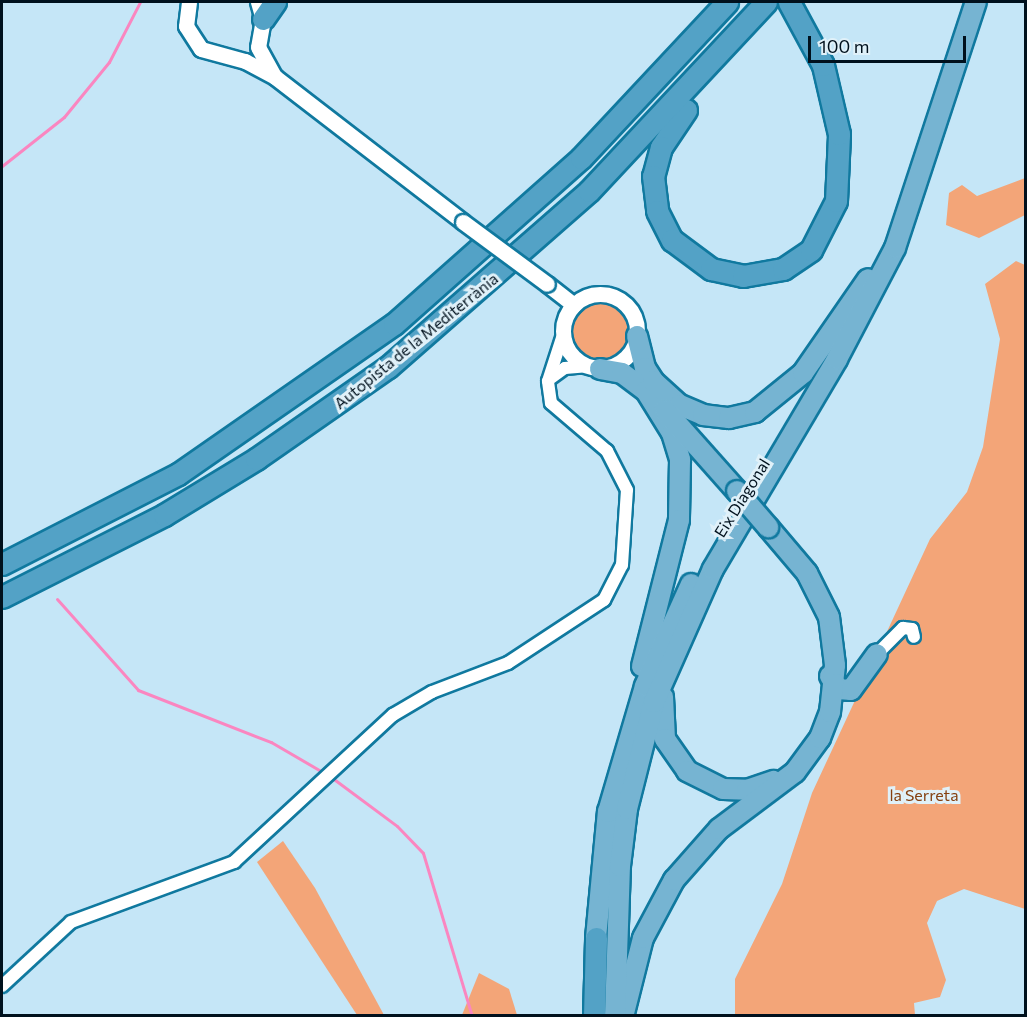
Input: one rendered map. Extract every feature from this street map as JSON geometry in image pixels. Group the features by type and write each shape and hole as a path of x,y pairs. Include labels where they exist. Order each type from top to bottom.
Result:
{"highway":[{"path":"260,19 274,2"},
{"name":"Autopista de la Mediterrània","path":"2,564 178,474 394,324 581,158 727,2"},
{"name":"Autopista de la Mediterrània","path":"2,597 164,515 266,453 388,367 589,191 766,2"},
{"path":"781,2 677,120 656,162 654,197 664,228 684,252 711,269 743,276 783,269 811,250 830,219 839,181 839,134 823,66 795,10"},
{"name":"Eix Diagonal","path":"594,1016 596,938 608,812 645,686 672,622 719,534 820,375 869,276 915,167 964,2"},
{"name":"Eix Diagonal","path":"615,1016 617,908 627,809 646,727 687,623 895,248 976,2"},
{"path":"593,368 622,373 703,415 729,418 755,412 803,372 869,276"},
{"path":"608,812 681,505 677,446 650,386 637,336"},
{"path":"650,386 800,563 844,659 862,664 878,654"},
{"path":"687,623 663,699 665,739 695,777 723,789 747,790 785,772 813,731 824,679 818,603"},
{"path":"818,603 828,643 834,686 820,738"},
{"path":"624,1016 643,938 674,880 719,829 795,772 859,685 878,654"},
{"path":"834,686 847,691 859,685"}],"street":[{"path":"189,2 186,26 194,43 274,76 574,305"},
{"path":"228,56 260,19"},
{"path":"260,19 259,52 274,76"},
{"path":"2,986 70,921 234,862 413,701 508,663 595,609 612,590 627,535 627,490 607,451 553,407 548,381 574,305 596,294 616,297 631,310 637,336 630,354 593,368 565,368 548,381"},
{"path":"562,338 571,355 593,368"},
{"path":"878,654 903,628 912,629 914,637"}],"green space":[{"path":"1025,178 1025,215 979,238 946,225 949,193 962,185 977,196"},
{"name":"la Serreta","path":"1016,261 1025,265 1025,909 964,889 937,901 927,923 946,980 940,997 914,1003 915,1015 735,1015 735,979 782,884 812,793 930,539 967,492 983,447 1000,339 985,284"},
{"path":"600,303 616,308 624,316 629,332 624,348 616,356 600,361 584,356 576,348 571,332 576,316 584,308"},
{"path":"283,841 315,888 384,1015 357,1015 257,862"},
{"path":"479,973 509,989 517,1015 462,1015"}],"waterway":[{"path":"2,166 64,117 109,62 140,2"},
{"path":"57,599 138,690 271,742 326,774"},
{"path":"331,777 397,826 423,853 472,1016"}]}
